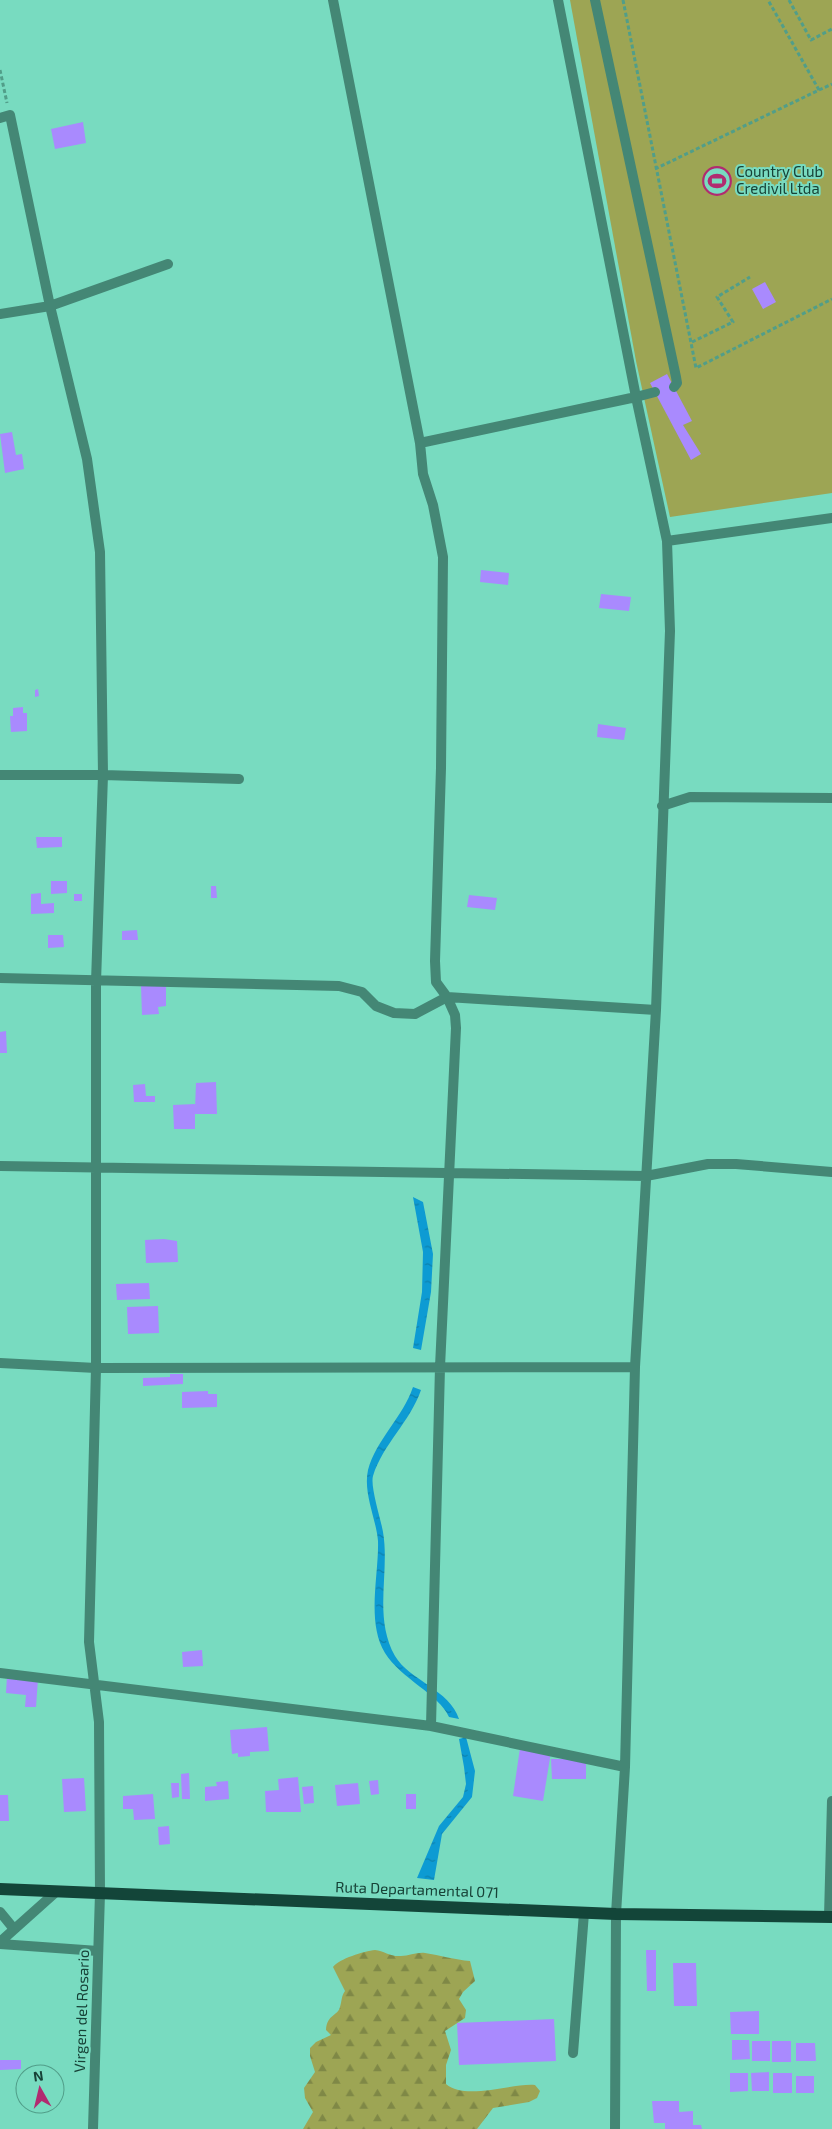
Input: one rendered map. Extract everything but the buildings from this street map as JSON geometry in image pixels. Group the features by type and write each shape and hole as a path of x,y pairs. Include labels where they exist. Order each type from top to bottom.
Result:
{"main road":[{"name":"Ruta Departamental 071","path":"0,1888 584,1913 830,1917"}],"street":[{"path":"333,0 420,443 423,474 434,504 443,557 441,768 434,961 436,982 447,997 455,1015 456,1028 440,1367 430,1726"},
{"path":"558,0 636,397 667,541 670,631 662,806 656,1010 635,1367 625,1767 616,1914 615,2129"},
{"path":"595,0 676,377 677,382 674,387"},
{"name":"Virgen del Rosario","path":"5,117 87,459 100,552 103,775 96,982 96,1368 89,1642 99,1722 100,1893 93,2129"},
{"path":"0,314 50,306 168,264"},
{"path":"420,443 655,392"},
{"path":"667,541 832,518"},
{"path":"0,775 103,775 239,779"},
{"path":"662,806 690,798 832,798"},
{"path":"0,978 96,982 339,986 362,992 376,1006 394,1013 415,1014 447,997 656,1010"},
{"path":"0,1166 646,1176 708,1164 736,1164 820,1169 832,1172"},
{"path":"0,1363 96,1368 635,1367"},
{"path":"0,1673 430,1726 625,1767"},
{"path":"830,1917 832,1801"},
{"path":"0,1943 57,1891"},
{"path":"0,1912 14,1929"},
{"path":"573,2053 584,1913"},
{"path":"0,1943 98,1951"}],"path":[{"path":"623,0 696,368 832,299"},
{"path":"768,0 820,90"},
{"path":"789,0 811,40 832,29"},
{"path":"0,70 5,117"},
{"path":"655,169 832,84"},
{"path":"691,342 733,322 717,297 750,277"}],"green space":[{"name":"Country Club Credivil Ltda","path":"570,0 832,0 832,493 670,517 636,361"},
{"path":"375,1950 397,1956 425,1953 470,1961 475,1981 463,1992 459,1999 466,2010 465,2018 445,2031 451,2050 446,2065 446,2084 455,2089 465,2091 535,2085 540,2091 537,2098 529,2102 493,2108 477,2129 303,2129 313,2112 305,2098 304,2088 315,2072 310,2056 310,2048 316,2042 331,2035 326,2030 328,2021 339,2010 345,1991 333,1967 352,1956"}],"water":[{"path":"413,1197 423,1202 433,1254 431,1292 421,1350 413,1348 422,1292 423,1252"},
{"path":"413,1387 421,1390 416,1402 377,1464 372,1481 385,1548 383,1610 385,1626 388,1641 401,1664 447,1700 459,1719 449,1717 429,1693 400,1671 385,1653 379,1641 376,1627 375,1598 378,1541 368,1497 368,1470 377,1449 409,1398"},
{"path":"466,1737 475,1771 472,1797 442,1834 434,1880 417,1878 439,1826 463,1797 466,1784 459,1739"}],"place":[{"name":"Country Club Credivil Ltda","path":"717,181"}]}
